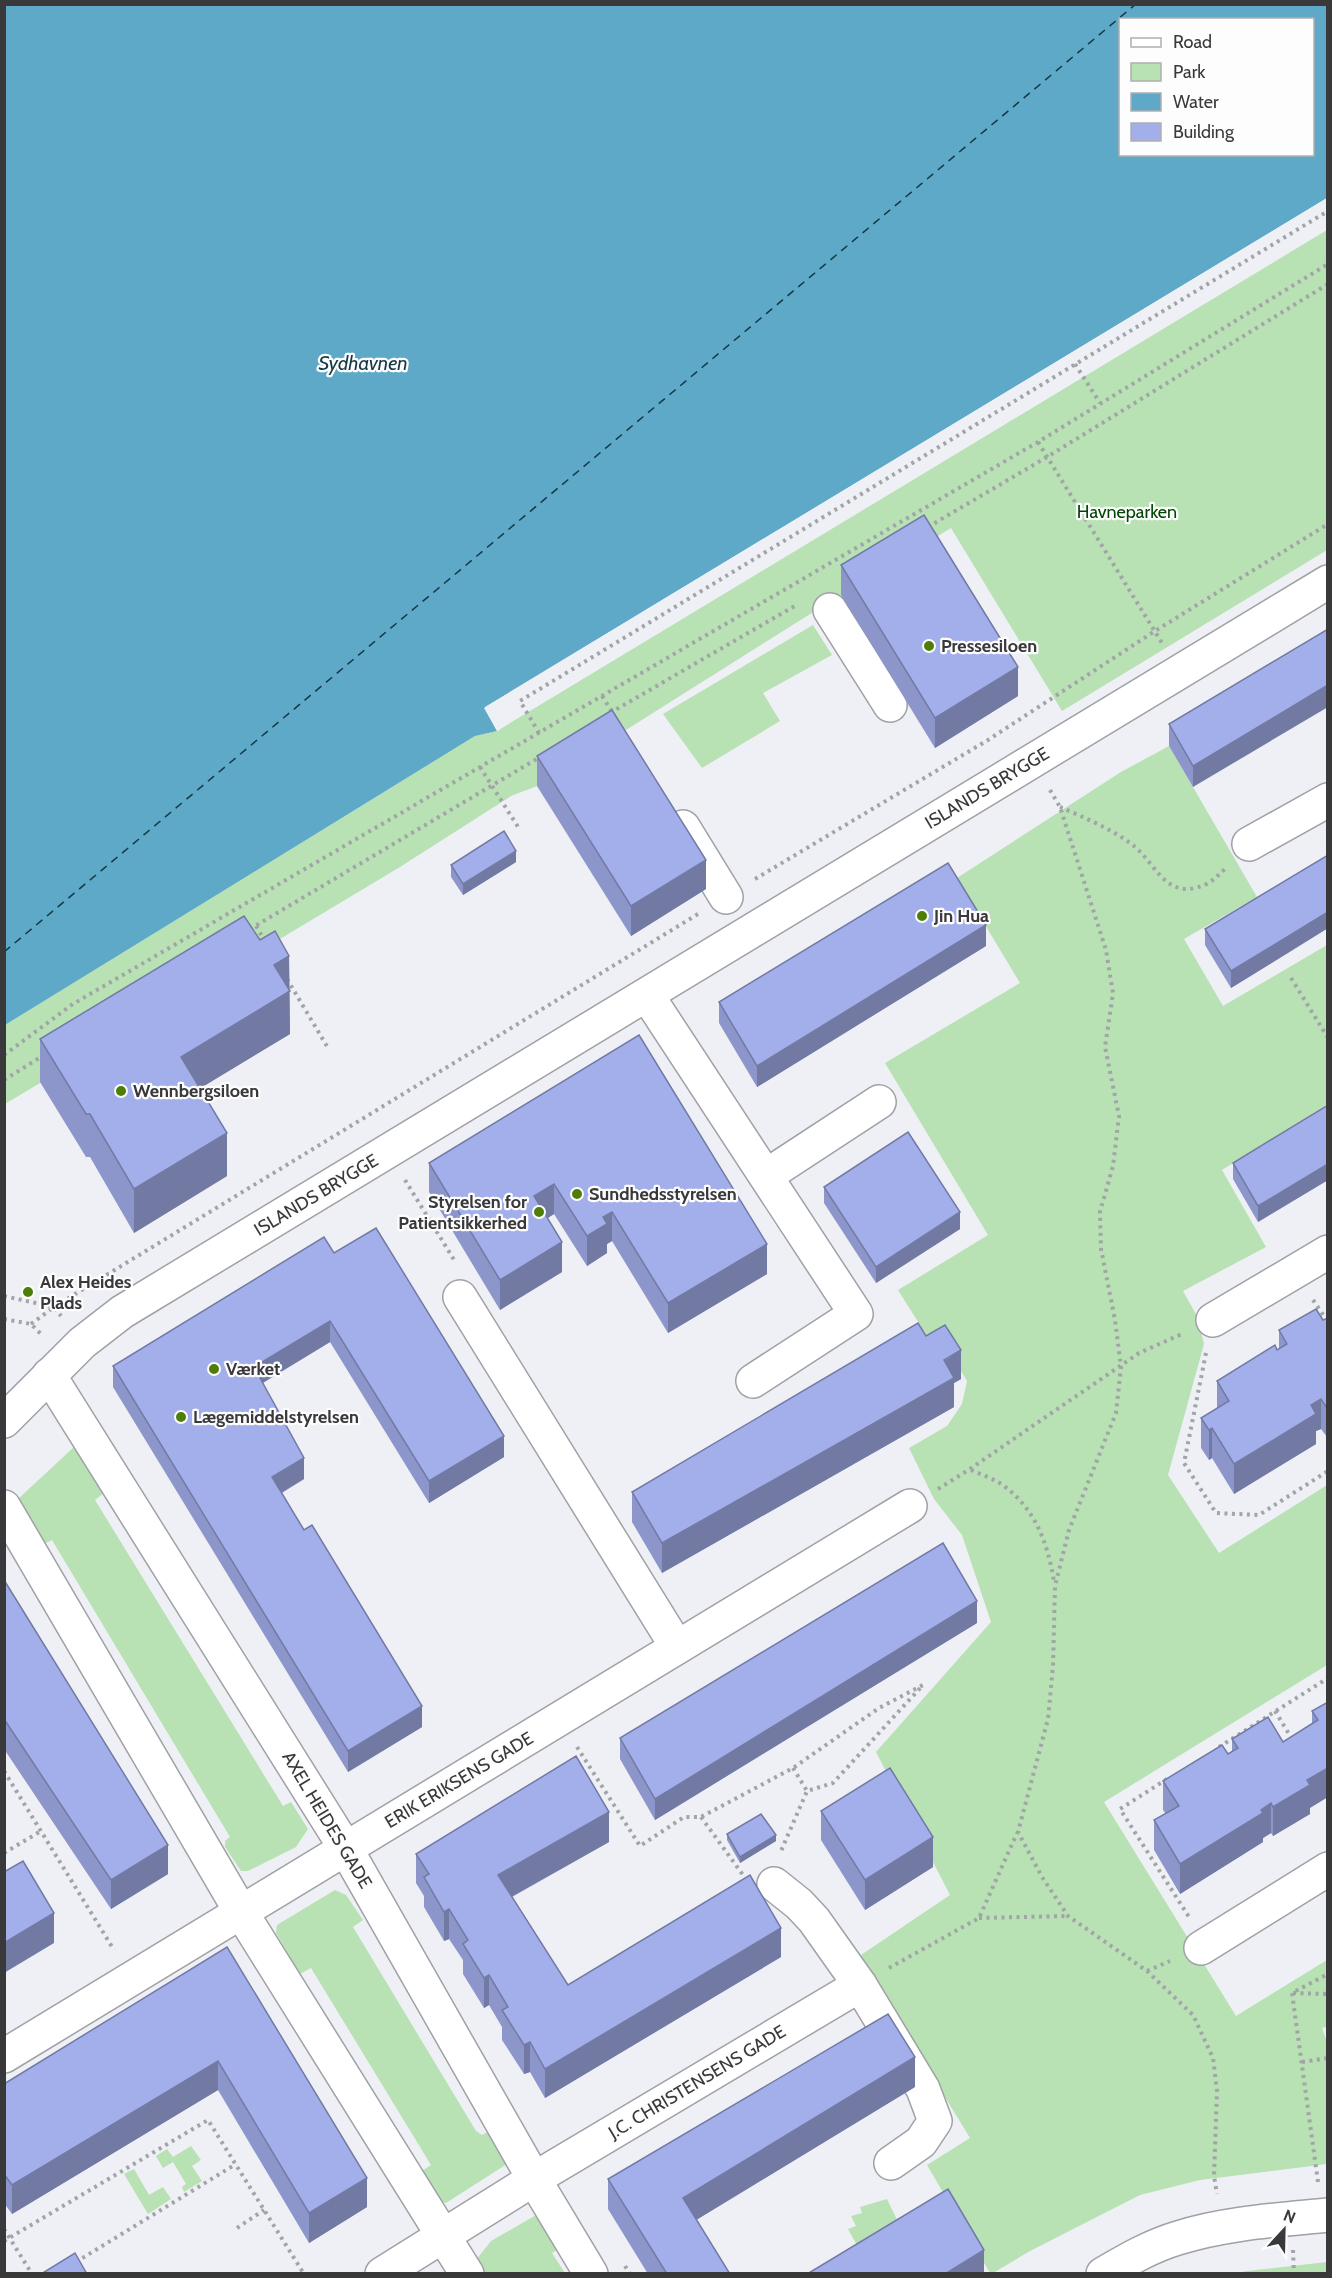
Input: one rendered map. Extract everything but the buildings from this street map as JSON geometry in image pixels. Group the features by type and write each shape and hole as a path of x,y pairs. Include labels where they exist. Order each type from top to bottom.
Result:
{"street":[{"name":"ISLANDS BRYGGE","path":"4,1421 82,1343 122,1312 1328,582"},
{"path":"830,610 891,705"},
{"path":"1249,844 1328,800"},
{"path":"668,803 726,897"},
{"path":"647,995 856,1314 753,1381"},
{"path":"766,1176 879,1102"},
{"path":"1213,1320 1328,1252"},
{"path":"460,1297 677,1647"},
{"name":"AXEL HEIDES GADE","path":"49,1375 346,1849 534,2179 591,2274"},
{"name":"ERIK ERIKSENS GADE","path":"241,1912 910,1506"},
{"path":"4,1507 241,1912 467,2274"},
{"path":"1204,1946 1328,1869"},
{"path":"774,1884 799,1904 814,1920 860,1985 922,2089 935,2121 921,2142 891,2163"},
{"path":"4,2056 241,1912"},
{"name":"J.C. CHRISTENSENS GADE","path":"382,2274 534,2179 860,1985"},
{"path":"1103,2274 1141,2252 1178,2238 1223,2228 1325,2215"}],"path":[{"path":"539,733 520,701 1328,211"},
{"path":"4,1055 73,1004 1038,442 1328,264"},
{"path":"927,528 1328,284"},
{"path":"1075,364 1100,403"},
{"path":"1038,442 1155,631 1176,674"},
{"path":"4,1319 32,1324 54,1308 726,897 987,740 1155,631 1328,524"},
{"path":"603,718 798,604"},
{"path":"602,696 618,721"},
{"path":"246,931 543,756"},
{"path":"1034,760 1060,807 1106,950 1113,993 1105,1047 1119,1116 1113,1166 1100,1212 1101,1249 1116,1320 1121,1367 1116,1413 1069,1530 1054,1586"},
{"path":"480,767 520,831"},
{"path":"1060,807 1087,819 1134,846 1164,880 1176,888 1187,890 1209,884 1249,844"},
{"path":"256,926 268,947"},
{"path":"286,977 328,1048"},
{"path":"1291,978 1328,1038"},
{"path":"4,1080 45,1055"},
{"path":"415,1196 473,1289 460,1297"},
{"path":"4,1296 54,1308 82,1343"},
{"path":"910,1506 970,1469 1139,1353 1213,1320"},
{"path":"1213,1320 1184,1463 1216,1513 1259,1515 1328,1471"},
{"path":"970,1469 1002,1485 1024,1504 1041,1532 1050,1556 1054,1586 1053,1666 1048,1719 1018,1832 979,1918"},
{"path":"1217,1748 1328,1678"},
{"path":"560,1718 640,1846 684,1817 701,1817 793,1768 879,1708 923,1685 833,1783 807,1791 777,1860 774,1884"},
{"path":"1275,1711 1293,1739"},
{"path":"793,1768 807,1791"},
{"path":"4,1771 132,1979"},
{"path":"1168,1779 1120,1809 1204,1946"},
{"path":"701,1817 723,1849"},
{"path":"4,1853 41,1831"},
{"path":"1018,1832 1042,1877 1068,1916 1147,1971 1193,2015 1214,2058 1217,2091 1214,2176 1223,2228"},
{"path":"860,1985 979,1918 1068,1916"},
{"path":"1292,1993 1328,1974"},
{"path":"1292,1993 1328,1994"},
{"path":"1292,1993 1325,2215"},
{"path":"1302,2061 1328,2058"},
{"path":"4,2241 208,2120 304,2274"},
{"path":"71,2265 236,2164"},
{"path":"237,2228 264,2210"},
{"path":"4,2229 32,2274"}],"green space":[{"name":"Havneparken","path":"1327,230 1327,550 1062,711 951,528 537,786 511,796 400,867 5,1104 5,1025 475,736 497,731"},
{"path":"813,625 832,655 763,693 780,721 702,768 663,714"},
{"path":"1169,746 1257,897 1184,939 1223,1006 1327,945 1328,1104 1222,1170 1266,1247 1183,1291 1197,1316 1204,1344 1168,1475 1219,1553 1327,1485 1327,1665 1104,1802 1236,2016 1327,1960 1327,2027 1322,2028 1328,2045 1327,2164 1200,2180 1140,2195 990,2273 927,2165 970,2138 861,1955 950,1895 876,1752 991,1622 962,1535 934,1499 909,1448 947,1426 962,1404 967,1381 942,1339 932,1344 898,1290 988,1235 885,1063 1020,983 957,878 1121,772"},
{"path":"75,1446 104,1493 95,1500 283,1806 291,1802 308,1829 296,1847 248,1871 241,1871 225,1847 225,1841 230,1837 52,1540 42,1545 17,1500"},
{"path":"335,1890 346,1895 363,1920 353,1927 476,2131 482,2135 491,2130 510,2162 446,2203 441,2201 422,2171 431,2165 311,1968 300,1974 276,1933 277,1925"},
{"path":"191,2146 201,2160 192,2166 202,2181 184,2192 182,2187 186,2184 173,2162 163,2168 156,2156 167,2149 173,2157"},
{"path":"134,2169 149,2195 163,2187 171,2199 148,2214 124,2174"},
{"path":"887,2199 899,2224 859,2249 848,2229 856,2226 851,2216 862,2213 860,2207"},
{"path":"538,2214 560,2248 552,2253 565,2273 484,2273 476,2260 491,2241"},
{"path":"1327,2262 1327,2273 1237,2273 1247,2271"}],"water":[{"name":"Sydhavnen","path":"5,5 1327,5 1327,198 485,707 497,731 475,736 5,1025"}],"pier":[{"path":"1327,198 1328,202 488,709 500,730 497,731 484,708"}],"ferry route":[{"path":"1119,18 1136,4"},
{"path":"4,952 1119,18"}],"place":[{"name":"Pressesiloen","path":"929,646"},
{"name":"Jin Hua","path":"922,916"},
{"name":"Wennbergsiloen","path":"121,1091"},
{"name":"Sundhedsstyrelsen","path":"577,1194"},
{"name":"Styrelsen for Patientsikkerhed","path":"539,1212"},
{"name":"Alex Heides Plads","path":"28,1292"},
{"name":"Værket","path":"214,1369"},
{"name":"Lægemiddelstyrelsen","path":"181,1417"}]}
